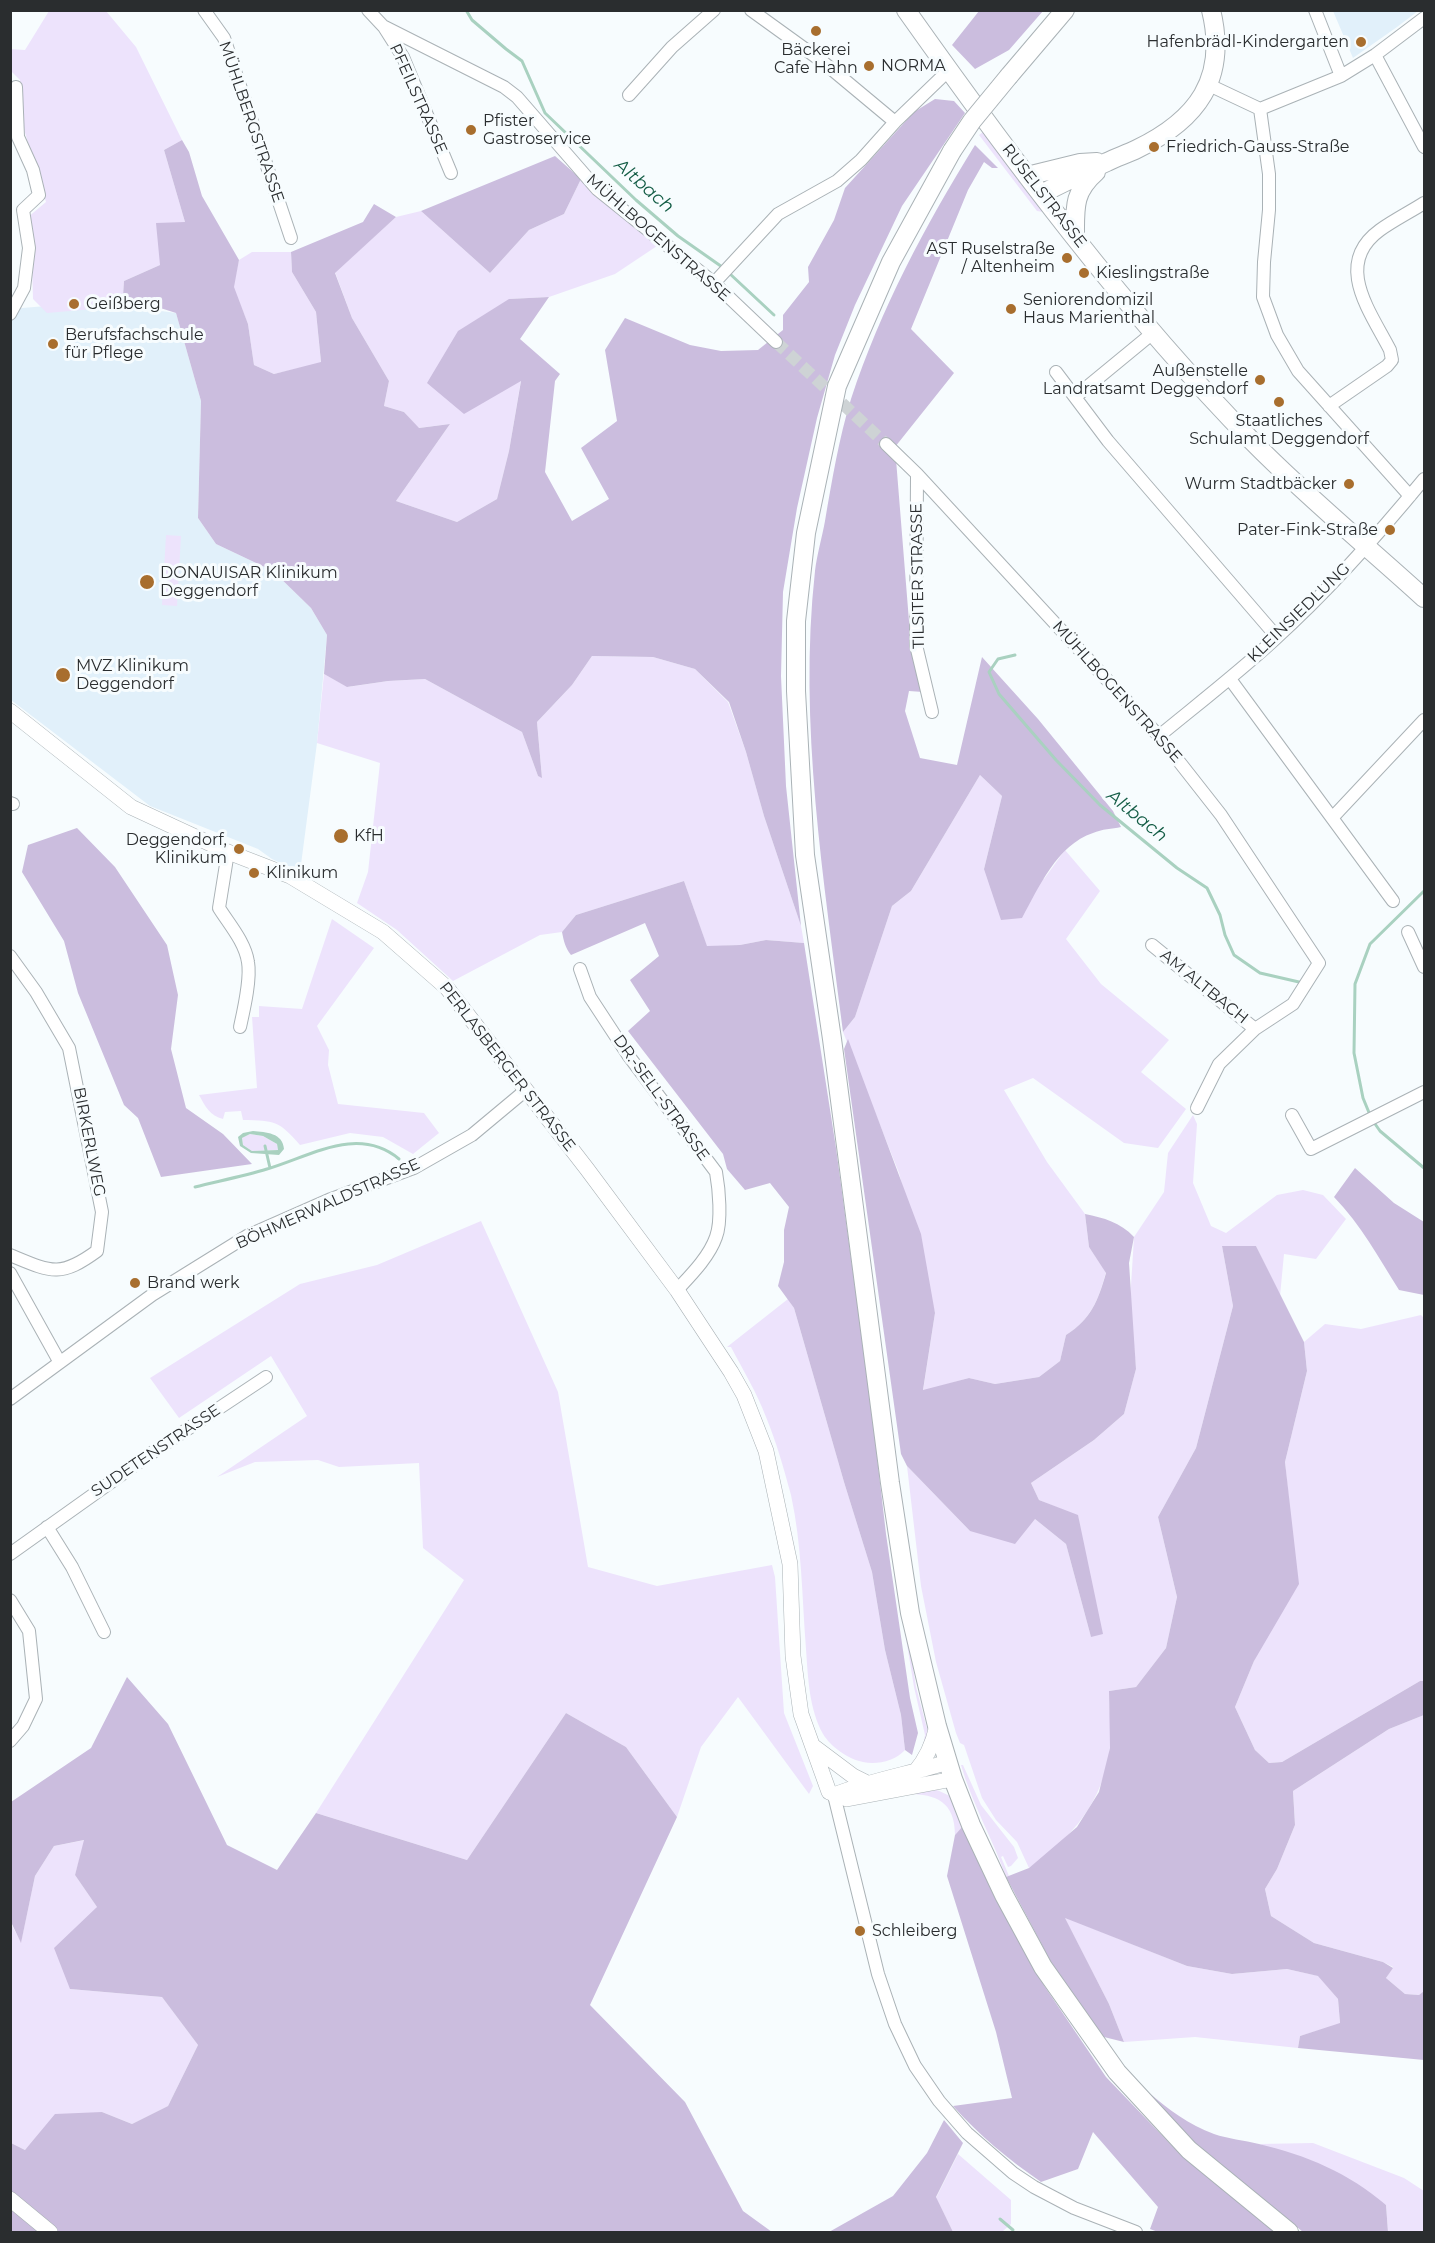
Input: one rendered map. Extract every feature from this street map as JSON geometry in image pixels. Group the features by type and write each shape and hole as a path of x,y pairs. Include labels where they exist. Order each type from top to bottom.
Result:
{"main road":[{"name":"RUSELSTRASSE","path":"906,10 1041,194 1203,388 1302,491 1425,598"},
{"path":"1065,10 972,121 952,151 891,262 837,387 806,533 796,621 798,761 805,855 832,1039 890,1482 910,1613 951,1771 1004,1895 1043,1967 1117,2072 1189,2150 1289,2232"},
{"path":"1041,194 1136,150 1166,133 1192,112 1209,85 1217,47 1211,10"},
{"path":"1027,176 1080,163 1108,161"},
{"path":"1075,237 1076,197 1087,180 1108,161"}],"street":[{"name":"MÜHLBERGSTRASSE","path":"204,10 224,38 291,238"},
{"name":"MÜHLBOGENSTRASSE","path":"368,10 383,26 504,87 517,97 597,189 714,283 776,342"},
{"path":"629,95 672,47 714,10"},
{"path":"751,10 823,62 895,122"},
{"path":"1315,10 1341,76"},
{"path":"1209,85 1260,110 1341,76 1376,55 1425,18"},
{"name":"PFEILSTRASSE","path":"383,26 403,57 451,173"},
{"path":"1376,55 1425,147"},
{"path":"714,283 778,214 837,181 861,160 895,122 949,70"},
{"path":"10,314 24,288 28,248 23,210 39,195 33,170 18,137 16,87"},
{"path":"1260,110 1269,174 1263,297 1277,334 1298,371 1410,496"},
{"path":"1329,406 1387,366 1392,360 1390,350 1361,293 1357,277 1358,259 1365,244 1380,230 1425,203"},
{"path":"1075,397 1154,332"},
{"path":"1056,372 1132,470 1277,637"},
{"name":"MÜHLBOGENSTRASSE","path":"886,444 917,474 1159,736 1221,814 1319,963 1293,1004 1255,1029"},
{"name":"TILSITER STRASSE","path":"917,474 916,645 932,712"},
{"name":"KLEINSIEDLUNG","path":"1159,736 1230,679 1277,637 1366,546 1425,478"},
{"path":"1230,679 1393,901"},
{"name":"PERLASBERGER STRASSE","path":"10,711 131,807 228,852 290,876 383,932 447,988 526,1090 677,1290 744,1395 766,1451 790,1564 793,1656 801,1714 825,1785 834,1795"},
{"path":"1333,817 1425,720"},
{"path":"228,852 219,908 236,934 248,961 245,1001 240,1027"},
{"path":"1408,932 1425,967"},
{"name":"AM ALTBACH","path":"1152,945 1255,1029"},
{"name":"BIRKERLWEG","path":"10,956 36,992 69,1048 102,1212 97,1251 76,1266 59,1271 10,1255"},
{"name":"DR.-SELL-STRASSE","path":"580,969 590,997 628,1055 716,1172 720,1192 716,1237 696,1270 677,1290"},
{"path":"1197,1108 1219,1064 1255,1029"},
{"name":"BÖHMERWALDSTRASSE","path":"10,1399 152,1295 247,1236 331,1199 414,1168 472,1135 526,1090"},
{"path":"1292,1115 1311,1149 1425,1092"},
{"path":"10,1273 59,1361"},
{"name":"SUDETENSTRASSE","path":"10,1554 156,1450 267,1377"},
{"path":"47,1527 72,1567 104,1632"},
{"path":"10,1600 29,1631 36,1699 23,1726 10,1741"},
{"path":"915,1772 925,1761 938,1726"},
{"path":"811,1744 853,1776 867,1783"},
{"path":"834,1795 867,1783 915,1772 951,1771"},
{"path":"834,1795 847,1800 951,1771"},
{"path":"834,1795 878,1974 895,2024 915,2066 939,2101 966,2133 1029,2183 1074,2208 1136,2232"},
{"path":"10,2199 50,2232"}],"shaded area":[{"path":"49,11 106,11 136,47 182,140 164,150 185,222 160,265 124,281 123,296 105,308 47,313 33,299 27,218 46,202 23,126 20,80 11,71 10,49 25,50"},
{"path":"979,11 1043,11 1009,50 975,69 952,45"},
{"name":"Hafenbrädl-Kindergarten","path":"1333,11 1418,11 1353,58"},
{"path":"935,99 954,101 965,113 902,206 855,305 835,355 817,418 797,508 783,592 781,676 786,786 801,926 729,702 695,669 653,657 592,656 572,685 537,722 542,778 538,776 522,732 425,679 347,687 324,674 327,635 311,608 273,571 216,544 198,518 201,401 176,313 123,296 124,281 160,265 156,223 185,222 164,150 182,140 189,152 202,196 239,260 234,287 248,324 254,365 274,374 321,362 316,312 292,272 291,252 363,222 374,204 396,217 335,273 352,318 389,381 384,406 404,412 419,428 450,424 396,501 457,522 497,499 509,451 521,381 464,414 427,383 458,331 509,299 549,297 520,339 560,374 555,381 545,472 572,521 609,499 581,448 617,421 605,350 625,318 690,345 721,351 758,350 783,330 783,315 809,282 808,267 834,220 845,188 914,112"},
{"path":"983,132 1043,212 1037,211 979,135"},
{"path":"975,145 998,168 992,168 984,162 968,190 911,329 954,373 895,447 911,646 923,692 909,691 905,711 920,758 957,765 982,657 1038,719 1113,811 1121,827 1096,832 1069,847 1050,868 1022,918 1001,920 984,869 1002,796 980,775 911,891 892,906 855,1017 843,1032 821,860 811,744 811,629 816,565 843,429 863,365 906,268"},
{"path":"555,156 581,179 564,214 529,230 490,273 421,211"},
{"path":"581,179 660,244 615,274 549,297 509,299 521,380 509,451 497,499 457,522 396,501 450,424 418,428 404,412 384,406 389,381 352,318 335,272 396,217 421,211 490,273 529,230 564,214"},
{"path":"252,252 291,252 292,272 316,312 321,363 274,374 254,365 248,324 233,287 239,260"},
{"name":"DONAUISAR Klinikum Deggendorf","path":"95,302 176,313 201,401 198,518 216,544 273,571 311,608 327,635 317,743 300,872 272,859 258,849 150,806 11,700 10,309"},
{"path":"166,535 181,536 177,606 162,605"},
{"path":"592,656 653,657 695,669 728,702 801,926 804,943 766,940 740,945 707,947 684,881 576,915 562,932 540,935 453,981 397,930 357,903 368,872 380,763 317,743 324,674 348,687 388,681 425,679 522,732 538,776 542,777 537,722 572,685"},
{"path":"980,775 1002,796 984,869 1044,879 1065,850 1100,891 1066,939 1101,984 1169,1040 1141,1072 1186,1109 1158,1148 1124,1143 1033,1078 1004,1090 1047,1162 1085,1214 1089,1247 1106,1272 1100,1292 1088,1316 1066,1335 1060,1361 1039,1377 995,1384 969,1378 923,1391 935,1313 899,1173 843,1032 855,1017 892,906 911,891"},
{"path":"77,828 115,867 167,945 178,995 171,1049 186,1108 223,1134 252,1164 161,1177 138,1118 124,1105 78,993 64,941 22,872 28,845"},
{"path":"684,881 707,946 740,945 766,940 804,943 836,1148 886,1534 910,1698 918,1733 912,1755 905,1750 901,1715 885,1650 872,1572 794,1308 778,1286 784,1262 784,1230 789,1207 770,1183 745,1190 727,1169 723,1154 628,1031 650,1011 630,980 659,956 645,923 571,955 564,942 562,932 576,915"},
{"path":"332,919 374,948 317,1026 329,1050 328,1065 338,1104 424,1113 439,1133 413,1154 383,1137 350,1133 300,1145 281,1126 269,1122 243,1120 241,1111 225,1112 223,1119 218,1118 208,1110 199,1095 257,1088 252,1017 259,1017 259,1006 302,1009"},
{"path":"848,1039 921,1234 935,1313 923,1390 969,1378 995,1384 1039,1377 1060,1361 1066,1335 1088,1316 1100,1292 1106,1273 1089,1247 1085,1214 1111,1221 1134,1237 1129,1263 1136,1369 1124,1414 1094,1440 1031,1483 1039,1500 1078,1515 1103,1634 1091,1637 1066,1544 1035,1519 1015,1544 970,1531 907,1466 901,1454 844,1049"},
{"path":"1193,1115 1197,1124 1193,1183 1211,1226 1226,1233 1277,1195 1303,1190 1323,1195 1346,1219 1316,1259 1284,1254 1280,1296 1256,1246 1222,1246 1233,1306 1196,1448 1158,1517 1177,1597 1166,1648 1136,1687 1109,1691 1110,1748 1106,1767 1093,1802 1072,1831 1029,1868 1017,1842 996,1820 982,1798 964,1745 960,1743 956,1733 936,1662 921,1586 907,1466 970,1531 1035,1519 1066,1544 1091,1637 1078,1516 1039,1500 1031,1483 1094,1440 1124,1414 1136,1369 1130,1302 1134,1237 1164,1192 1168,1153"},
{"path":"253,1131 273,1134 281,1140 284,1149 279,1155 251,1153 240,1146 238,1137 243,1133","holes":["250,1134 263,1136 277,1144 278,1150 252,1151 243,1145 242,1138"]},
{"path":"250,1134 263,1136 277,1144 278,1150 252,1151 243,1145 242,1138"},
{"path":"1355,1168 1394,1203 1424,1222 1424,1295 1399,1290 1361,1230 1334,1197"},
{"path":"481,1221 558,1392 588,1567 657,1586 772,1565 775,1577 784,1713 813,1786 809,1794 738,1697 701,1747 677,1817 626,1747 566,1713 467,1860 316,1813 464,1580 423,1548 419,1463 339,1467 318,1460 255,1462 217,1477 307,1416 271,1356 179,1418 150,1378 300,1284 377,1265"},
{"path":"1222,1246 1256,1246 1304,1342 1307,1371 1285,1462 1299,1584 1254,1661 1235,1707 1255,1750 1269,1763 1282,1762 1420,1681 1424,1681 1424,1715 1389,1729 1293,1791 1295,1825 1277,1869 1265,1889 1271,1916 1314,1943 1383,1962 1393,1968 1386,1978 1405,1994 1419,1995 1424,1991 1424,2060 1298,2048 1300,2036 1340,2023 1338,1999 1318,1976 1287,1969 1232,1974 1187,1966 1065,1918 1109,2004 1124,2042 1096,2035 1060,1979 1006,1877 1029,1868 1077,1827 1099,1792 1110,1748 1109,1691 1136,1687 1166,1648 1177,1597 1158,1517 1196,1448 1233,1306"},
{"path":"788,1299 794,1308 872,1572 885,1650 901,1715 905,1750 896,1757 880,1762 863,1762 846,1755 835,1748 818,1724 809,1682 800,1552 791,1495 762,1408 731,1347 727,1347"},
{"path":"1421,1315 1424,1318 1424,1681 1420,1681 1282,1762 1269,1763 1255,1750 1235,1707 1254,1661 1291,1522 1285,1462 1307,1371 1304,1342 1325,1324 1361,1329"},
{"path":"901,1608 904,1608 916,1687 929,1736 923,1746 925,1735 914,1687"},
{"path":"127,1677 168,1724 227,1845 277,1870 316,1813 467,1860 566,1713 626,1747 677,1817 590,2005 685,2102 743,2211 772,2232 55,2232 11,2195 11,2143 25,2150 55,2114 102,2112 132,2124 168,2106 198,2045 162,1997 70,1989 54,1948 97,1907 75,1875 84,1840 54,1846 35,1876 21,1943 11,1922 11,1802 91,1748"},
{"path":"1424,1715 1424,1991 1419,1995 1405,1994 1386,1978 1393,1967 1383,1962 1314,1943 1271,1916 1265,1889 1277,1869 1295,1825 1293,1791 1389,1729"},
{"path":"961,1765 981,1805 1014,1847 1018,1858 1011,1866 1008,1867 1003,1856 1001,1857 1009,1876 1006,1877"},
{"path":"937,1790 950,1796 962,1827 955,1835 951,1814 941,1801 924,1795 903,1794"},
{"path":"962,1827 995,1898 1045,1987 1106,2077 1179,2153 1278,2232 1158,2232 1150,2229 1158,2207 1093,2132 1078,2169 1041,2182 995,2147 953,2106 1012,2098 996,2032 947,1876 955,1835"},
{"path":"85,1840 75,1875 97,1907 70,1989 162,1997 198,2045 168,2106 132,2124 102,2112 36,2139 25,2150 11,2143 10,1922 21,1942 35,1876 54,1846"},
{"path":"1064,1917 1187,1966 1232,1974 1287,1969 1319,1976 1338,1999 1340,2024 1300,2036 1298,2048 1195,2037 1124,2042 1109,2004"},
{"path":"1148,2092 1179,2116 1219,2136 1293,2154 1342,2175 1386,2205 1388,2232 1303,2232 1182,2133"},
{"path":"944,2120 963,2143 936,2197 953,2232 829,2232 893,2196 927,2153"},
{"path":"1313,2143 1404,2178 1424,2191 1424,2232 1388,2232 1386,2205 1260,2144"},
{"path":"958,2154 1011,2200 1011,2224 1003,2231 953,2232 936,2198"},
{"path":"10,2205 44,2232 11,2232"}],"waterway":[{"name":"Altbach","path":"466,10 472,20 522,61 545,113 636,200 678,236 725,269"},
{"name":"Altbach","path":"729,273 774,315"},
{"name":"Altbach","path":"1015,655 998,659 989,672 999,694 1056,760 1100,805 1177,868 1207,888 1220,915 1225,935 1234,955 1260,973 1299,982"},
{"path":"1370,1115 1363,1098 1354,1053 1355,984 1370,944 1424,891"},
{"path":"1373,1121 1380,1131 1424,1168"},
{"path":"195,1187 258,1172 334,1146 367,1144 383,1149 399,1159"},
{"path":"265,1146 270,1168"},
{"path":"1000,2219 1013,2230"}],"tunnel":[{"path":"776,342 886,444"}],"place":[{"name":"Bäckerei Cafe Hahn","path":"816,31"},
{"name":"Hafenbrädl-Kindergarten","path":"1361,42"},
{"name":"NORMA","path":"869,66"},
{"name":"Pfister Gastroservice","path":"471,130"},
{"name":"Friedrich-Gauss-Straße","path":"1154,147"},
{"name":"AST Ruselstraße / Altenheim","path":"1067,258"},
{"name":"Kieslingstraße","path":"1084,273"},
{"name":"Geißberg","path":"74,304"},
{"name":"Seniorendomizil Haus Marienthal","path":"1011,309"},
{"name":"Berufsfachschule für Pflege","path":"53,344"},
{"name":"Außenstelle Landratsamt Deggendorf","path":"1260,380"},
{"name":"Staatliches Schulamt Deggendorf","path":"1279,402"},
{"name":"Wurm Stadtbäcker","path":"1349,484"},
{"name":"Pater-Fink-Straße","path":"1390,530"},
{"name":"DONAUISAR Klinikum Deggendorf","path":"147,582"},
{"name":"MVZ Klinikum Deggendorf","path":"63,675"},
{"name":"KfH","path":"341,836"},
{"name":"Deggendorf, Klinikum","path":"239,849"},
{"name":"Klinikum","path":"254,873"},
{"name":"Brand werk","path":"135,1283"},
{"name":"Schleiberg","path":"860,1931"}]}
